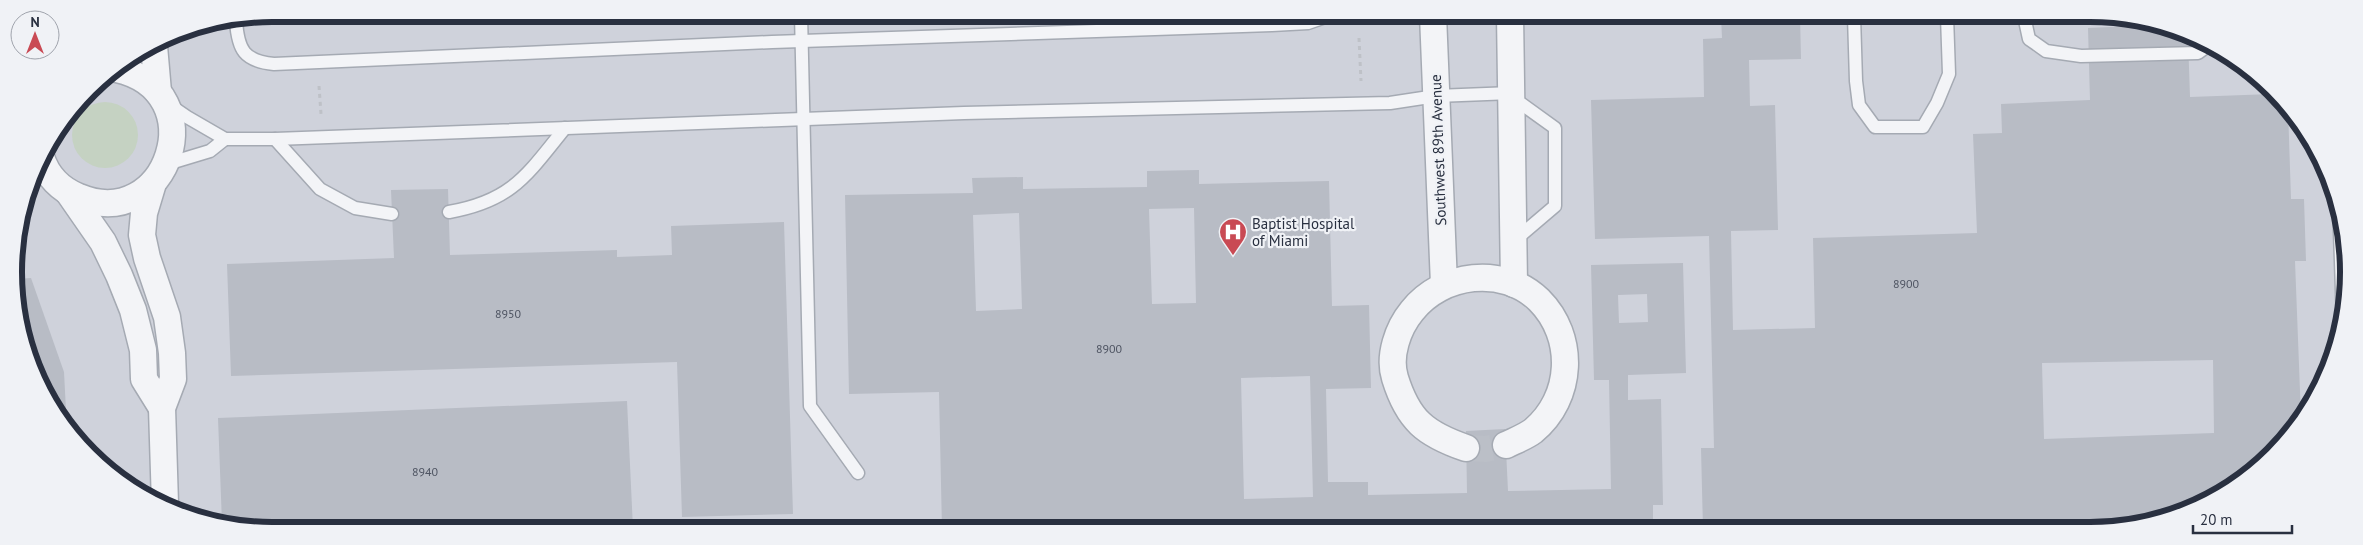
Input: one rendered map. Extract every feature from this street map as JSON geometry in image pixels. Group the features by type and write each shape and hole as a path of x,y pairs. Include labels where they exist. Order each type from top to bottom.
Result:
{"street":[{"name":"Southwest 89th Avenue","path":"1433,22 1444,285"},
{"path":"1510,22 1514,284"},
{"path":"155,52 161,97 172,122 173,144 144,213 142,235 147,258 167,317 172,353 173,379 162,408 165,498"},
{"path":"126,70 145,80 161,97"},
{"path":"46,168 54,180 68,193 103,242 133,310 143,350 144,379 162,408"},
{"path":"68,193 89,201 113,203 135,196 160,174"},
{"path":"1466,448 1440,439 1418,423 1402,400 1394,374 1394,347 1404,321 1421,300 1444,285 1467,278 1491,278 1514,284 1539,300 1557,324 1566,353 1564,382 1552,410 1532,432 1506,445"}],"lane":[{"path":"801,22 810,406 858,473"},
{"path":"236,25 237,37 242,51 251,60 274,64 802,41 1272,25 1311,22"},
{"path":"1854,22 1856,81 1859,105 1875,127 1923,127 1938,103 1949,74 1947,22"},
{"path":"2025,22 2029,39 2046,51 2080,56 2198,53 2203,49"},
{"path":"161,97 187,118 224,139 275,139 964,112 1390,103 1436,96 1512,95 1555,128 1555,206 1514,241"},
{"path":"448,212 480,204 516,186 528,176 565,128"},
{"path":"160,174 210,152 224,139"},
{"path":"275,139 320,189 355,208 392,214"}],"path":[{"path":"1359,37 1361,86"},
{"path":"319,78 323,120"}],"shaded area":[{"name":"Baptist Hospital of Miami","path":"2090,22 2139,27 2171,36 2216,56 2243,74 2289,120 2315,162 2327,192 2336,224 2340,256 2340,289 2336,321 2327,353 2307,398 2289,425 2243,471 2201,497 2171,509 2139,518 2107,522 256,522 224,518 192,509 147,489 120,471 74,425 48,383 31,337 23,289 23,256 31,208 48,162 74,120 96,96 120,74 162,48 208,31 256,23"}],"green space":[{"path":"98,102 112,102 124,107 133,116 138,128 138,142 133,154 124,163 112,168 98,168 86,163 77,154 72,142 72,128 76,118 86,107"}],"building":[{"path":"1721,22 1800,22 1801,59 1749,60 1750,106 1775,105 1778,230 1731,231 1733,330 1815,328 1813,238 1977,233 1973,134 2002,133 2001,104 2090,100 2088,28 2139,27 2188,43 2190,97 2265,94 2288,119 2291,199 2304,199 2306,261 2295,261 2301,407 2289,425 2243,471 2201,497 2171,509 2139,518 2107,522 1703,522 1701,448 1714,448 1709,236 1595,239 1591,100 1704,97 1703,39 1722,38","holes":["2213,360 2214,433 2044,439 2042,363"]},
{"path":"1199,170 1199,184 1329,181 1332,306 1369,305 1371,388 1326,389 1328,482 1368,482 1368,495 1467,493 1466,431 1505,429 1508,491 1611,489 1609,380 1594,380 1591,265 1683,263 1686,373 1628,375 1628,400 1661,399 1663,505 1653,505 1653,522 942,522 939,392 849,394 845,195 973,193 972,178 1023,177 1023,189 1147,187 1147,171","holes":["1194,208 1196,303 1152,304 1149,209","1019,213 1022,309 976,311 973,215","1647,294 1648,322 1619,323 1618,295","1310,376 1313,497 1244,499 1241,378"]},
{"path":"448,189 450,255 617,250 617,257 672,255 671,226 784,222 793,514 682,517 677,362 231,376 227,264 394,258 391,190"},
{"path":"31,278 64,372 66,413 48,383 36,353 27,321 22,279"},
{"path":"627,401 633,522 256,522 222,517 218,418"}],"tunnel":[{"path":"1466,448 1486,449 1506,445"}],"place":[{"name":"Baptist Hospital of Miami","path":"1233,256"}]}
